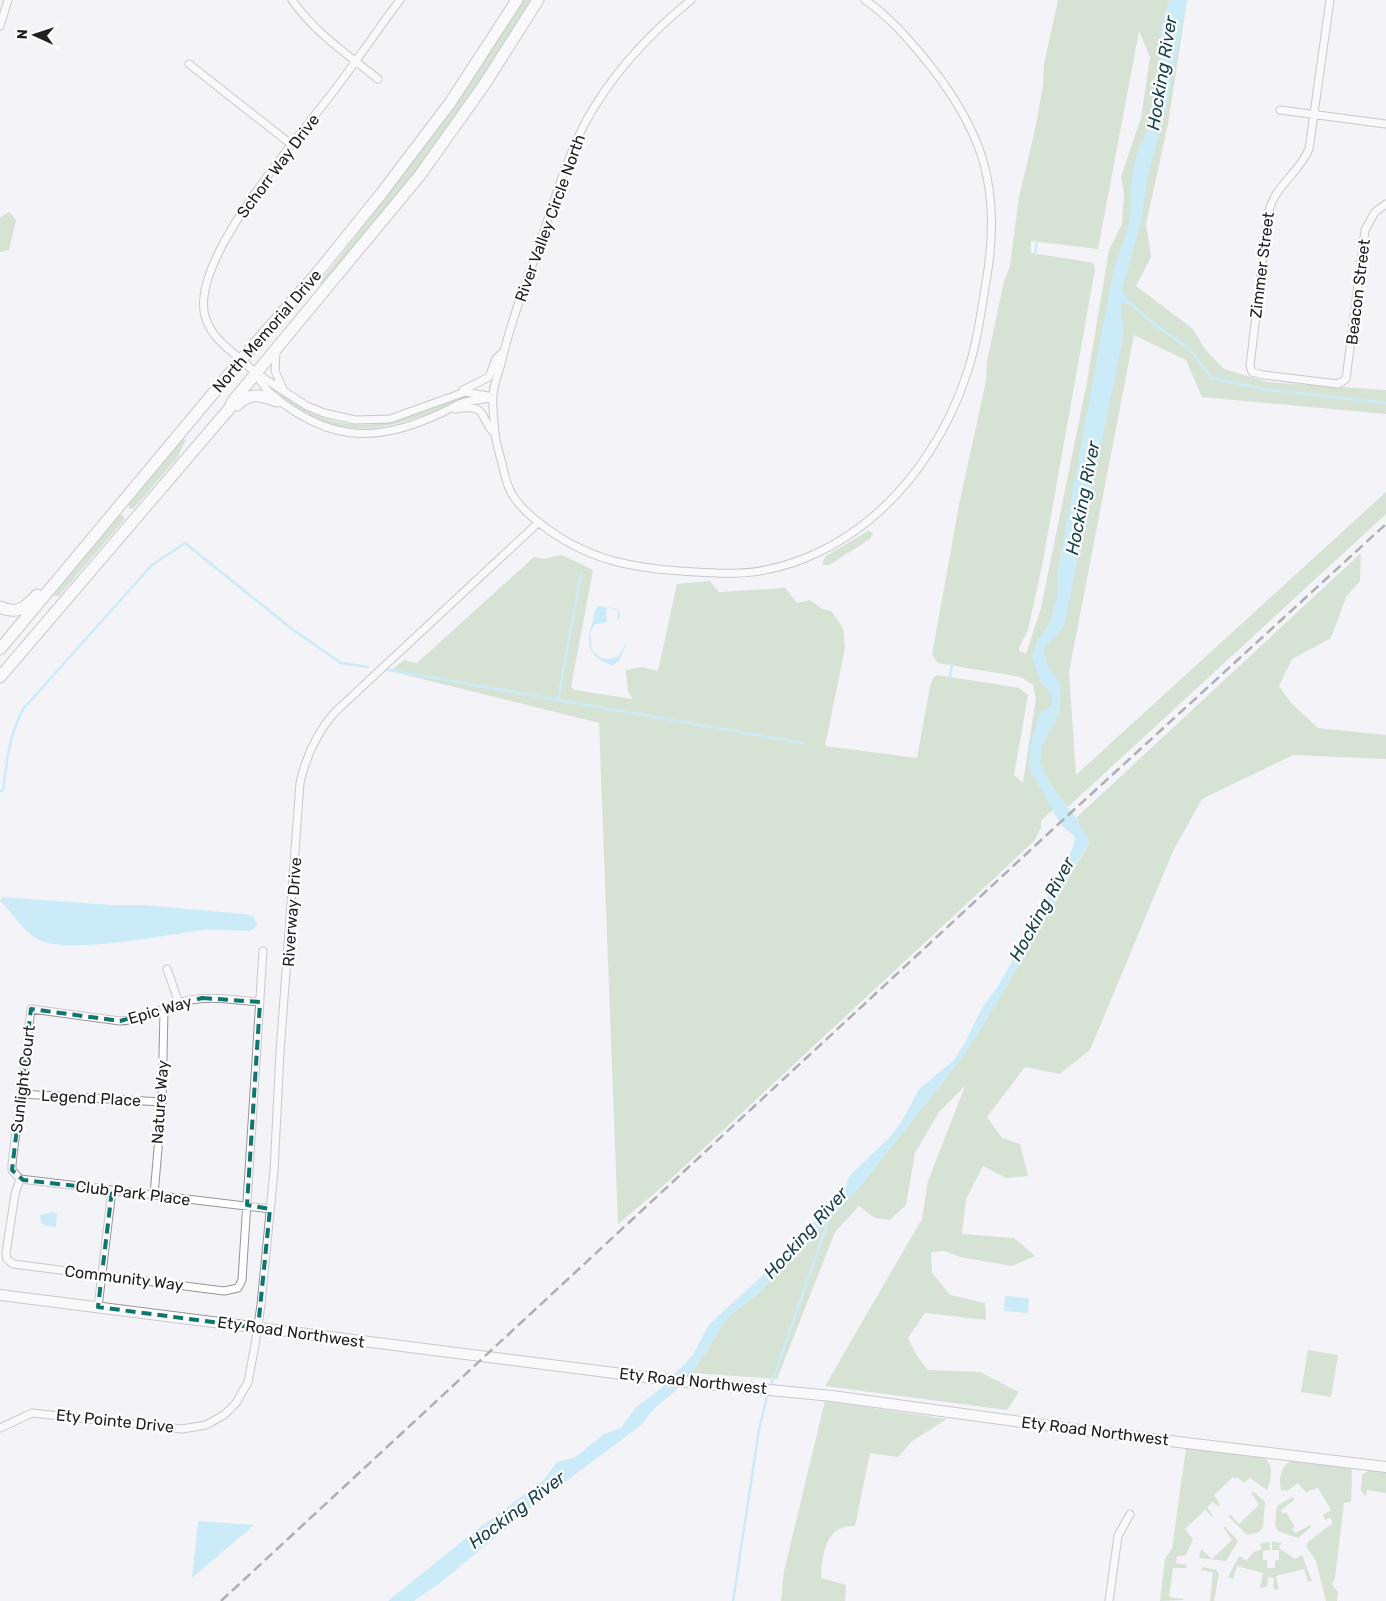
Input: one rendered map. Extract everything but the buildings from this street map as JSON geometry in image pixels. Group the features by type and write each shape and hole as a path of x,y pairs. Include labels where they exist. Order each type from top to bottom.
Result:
{"main road":[{"name":"North Memorial Drive","path":"0,649 23,624 241,360 318,272 438,120 517,0"},
{"name":"North Memorial Drive","path":"0,677 229,409 256,373 420,176 484,85 538,0"},
{"name":"North Memorial Drive","path":"229,409 247,396 252,395 277,400"},
{"path":"0,607 14,611 27,607 78,546 104,526"},
{"path":"0,666 23,638 23,624"}],"street":[{"path":"0,26 8,0"},
{"path":"292,0 314,27 378,79"},
{"name":"Schorr Way Drive","path":"256,373 222,344 209,326 205,316 203,291 215,262 247,204 356,62 400,0"},
{"name":"River Valley Circle North","path":"495,434 493,397 502,353 554,201 584,126 598,101 620,71 656,32 691,0"},
{"path":"449,410 463,408 477,410 486,417 490,430 495,434 511,493 539,522 563,540 583,551 627,565 652,569 719,573 762,571 785,565 816,554 854,532 871,519 901,490 932,445 960,394 975,344 991,241 992,207 988,181 974,134 951,92 890,19 865,0"},
{"name":"Zimmer Street","path":"1330,0 1312,140 1306,157 1280,186 1270,203 1250,366 1252,372 1263,375 1338,384"},
{"path":"189,64 292,145"},
{"path":"1280,110 1386,124"},
{"name":"Beacon Street","path":"1338,384 1343,382 1348,374 1365,230 1375,212 1386,204"},
{"path":"277,349 274,371 283,389"},
{"name":"River Valley Circle North","path":"457,394 488,377 496,359 502,353"},
{"path":"256,373 301,402 324,413 363,421 390,419 457,394 472,392 493,397"},
{"path":"256,373 262,384 277,400 312,422 357,434 404,428 449,410 462,402 482,401 493,397"},
{"name":"Riverway Drive","path":"258,1328 270,1209 300,783 304,765 317,736 334,712 539,522"},
{"path":"246,1205 264,951"},
{"path":"167,969 179,1003"},
{"name":"Epic Way","path":"31,1009 120,1021 132,1020 179,1003 202,998 260,1002"},
{"name":"Sunlight Court","path":"20,1179 12,1170 12,1164 31,1009"},
{"name":"Nature Way","path":"154,1195 162,1102 164,1010"},
{"name":"Legend Place","path":"20,1094 162,1102"},
{"name":"Club Park Place","path":"20,1179 270,1209"},
{"name":"Community Way","path":"20,1179 15,1194 7,1246 7,1259 10,1263 224,1291 238,1288 242,1280 246,1205"},
{"path":"98,1307 112,1190"},
{"name":"Ety Road Northwest","path":"0,1295 677,1381 832,1396 1096,1432 1386,1467"},
{"name":"Ety Pointe Drive","path":"0,1428 32,1413 182,1429 206,1425 224,1415 236,1402 248,1382 258,1328"},
{"path":"1109,1601 1118,1536 1130,1514"}],"highlighted area":[{"path":"202,998 260,1002 247,1205 270,1209 258,1328 98,1307 112,1190 23,1180 12,1170 31,1009 120,1021"}],"green space":[{"path":"522,0 531,0 466,101 386,209 321,285 320,282 399,179 450,108"},
{"path":"1058,0 1187,0 1168,124 1146,224 1151,257 1136,286 1193,329 1204,348 1224,369 1268,382 1386,390 1386,414 1202,397 1186,360 1134,335 1069,672 1076,775 1386,492 1386,514 1070,805 1050,812 1041,821 1041,828 1034,841 662,1187 618,1224 599,723 390,671 404,660 417,663 534,557 544,559 562,555 593,570 571,687 575,690 633,699 628,692 626,670 642,667 658,671 677,584 710,581 719,592 785,588 797,603 810,600 822,609 831,611 843,628 845,648 825,746 917,758 930,687 933,678 937,675 1019,688 1028,695 1014,775 1023,783 1036,698 1033,685 1021,677 938,663 932,655 959,505 986,381 987,361 1004,281 1010,266 1019,197 1043,86 1044,64","holes":["1139,31 1150,57 1141,118 1121,177 1124,193 1122,224 1109,250 1086,387 1041,608 1026,654 1019,651 1019,648 1028,630 1042,566 1095,269 1094,264 1089,262 1031,253 1031,241 1098,249"]},
{"path":"9,212 16,220 9,250 0,252 0,218"},
{"path":"282,394 307,410 330,420 352,424 374,424 396,420 468,394 468,398 395,424 372,428 350,428 328,423 304,413 279,397"},
{"path":"186,439 178,457 134,508 129,509 129,504 182,440"},
{"path":"119,515 123,515 125,519 59,596 53,596"},
{"path":"868,531 873,533 870,539 829,565 823,565 826,556"},
{"path":"1361,553 1360,581 1346,597 1331,638 1292,659 1279,686 1291,703 1318,728 1386,735 1386,759 1293,755 1202,799 1173,851 1090,1050 1060,1074 1025,1067 987,1117 1002,1138 1020,1144 1028,1176 1006,1178 983,1166 966,1199 962,1234 1014,1238 1035,1256 1012,1266 960,1257 945,1251 931,1252 932,1273 950,1295 985,1303 986,1320 925,1313 908,1338 917,1356 928,1370 980,1372 1019,1392 1007,1410 825,1386 922,1219 928,1181 965,1086 939,1112 915,1153 906,1205 890,1220 875,1218 859,1206 835,1232 777,1379 692,1373 728,1317 758,1294 858,1189 964,1055 1001,996 1089,843 1076,818"},
{"path":"1308,1350 1338,1355 1331,1397 1301,1392"},
{"path":"825,1401 947,1419 912,1441 898,1457 870,1453 855,1526 837,1530 831,1536 824,1551 821,1578 846,1585 845,1601 781,1601 784,1571"},
{"path":"1186,1448 1264,1458 1270,1465 1271,1477 1267,1490 1250,1478 1244,1483 1237,1477 1235,1479 1233,1477 1214,1495 1220,1505 1218,1506 1213,1502 1207,1507 1215,1519 1205,1510 1185,1529 1193,1539 1186,1555 1177,1556 1176,1563 1186,1565 1187,1568 1173,1568 1169,1597 1183,1600 1160,1601 1165,1559 1172,1549"},
{"path":"1292,1460 1349,1467 1352,1471 1351,1502 1344,1503 1335,1578 1332,1584 1338,1592 1337,1601 1326,1601 1316,1561 1306,1546 1309,1541 1333,1523 1330,1517 1325,1520 1323,1515 1331,1510 1318,1488 1306,1492 1298,1483 1287,1491 1281,1490 1281,1473"},
{"path":"1369,1470 1386,1471 1386,1493 1367,1490 1366,1496 1361,1491 1362,1475"},
{"path":"1254,1492 1265,1502 1263,1527 1259,1532 1247,1535 1228,1516 1231,1515 1239,1524 1259,1505 1251,1493"},
{"path":"1292,1497 1295,1499 1281,1510 1283,1514 1286,1512 1295,1527 1292,1528 1295,1533 1311,1525 1298,1538 1278,1531 1275,1525 1277,1506"},
{"path":"1223,1527 1238,1541 1226,1561 1199,1558 1201,1549 1212,1559 1232,1540"},
{"path":"1272,1541 1281,1543 1279,1548 1295,1559 1302,1555 1312,1581 1308,1582 1304,1569 1276,1576 1279,1589 1275,1590 1273,1588 1274,1578 1268,1577 1267,1586 1260,1587 1263,1573 1237,1566 1233,1579 1228,1577 1240,1556 1246,1561 1254,1552 1262,1549 1260,1544 1269,1542 1270,1550 1263,1551 1263,1560 1267,1560 1267,1568 1275,1568 1275,1561 1279,1560 1279,1550 1272,1550"},
{"path":"1203,1567 1216,1570 1219,1573 1214,1601 1210,1601 1213,1572 1200,1570"}],"water":[{"name":"Hocking River","path":"1169,0 1187,0 1165,113 1148,175 1141,222 1122,290 1131,304 1120,303 1124,333 1064,626 1044,649 1047,665 1061,684 1060,713 1042,745 1040,764 1054,789 1076,818 1089,842 1001,996 964,1055 858,1189 758,1294 728,1317 692,1373 655,1408 640,1426 533,1506 440,1583 414,1601 388,1601 476,1530 543,1481 557,1462 574,1458 604,1434 621,1428 635,1408 660,1389 693,1355 708,1326 776,1263 792,1240 835,1204 844,1192 849,1176 891,1136 902,1121 919,1089 953,1061 965,1043 982,1008 998,986 1042,909 1073,847 1075,837 1061,825 1029,768 1030,746 1039,715 1052,704 1050,692 1040,681 1032,657 1038,639 1049,624 1057,596 1057,576 1113,272 1128,228 1131,208 1130,188 1137,153 1151,121 1154,85 1159,66 1161,28"},
{"path":"598,606 619,609 620,617 617,621 618,610 608,608 606,610 607,621 595,624 590,633 592,650 598,656 604,658 618,657 627,643 618,662 613,665 599,659 591,650 589,644 590,631 594,613"},
{"path":"3,897 112,905 144,905 244,914 253,916 257,924 255,928 249,931 204,930 93,945 51,944 37,939 27,931 0,901"},
{"path":"53,1212 57,1214 56,1227 46,1226 41,1223 40,1215"},
{"path":"1005,1296 1029,1298 1028,1313 1004,1311"},
{"path":"198,1521 254,1525 192,1578"}],"waterway":[{"path":"1035,254 1037,241"},
{"path":"1130,303 1159,328 1190,349 1211,378 1268,390 1386,403"},
{"path":"0,791 3,790 7,758 15,727 24,708 152,565 185,543 292,629 341,663 368,667"},
{"path":"558,699 581,574"},
{"path":"950,677 952,664"},
{"path":"384,669 802,743"},
{"name":"Hocking River","path":"770,1388 829,1219"},
{"path":"733,1601 759,1430 768,1393"}],"railway":[{"path":"221,1601 1052,830 1386,524"}]}
